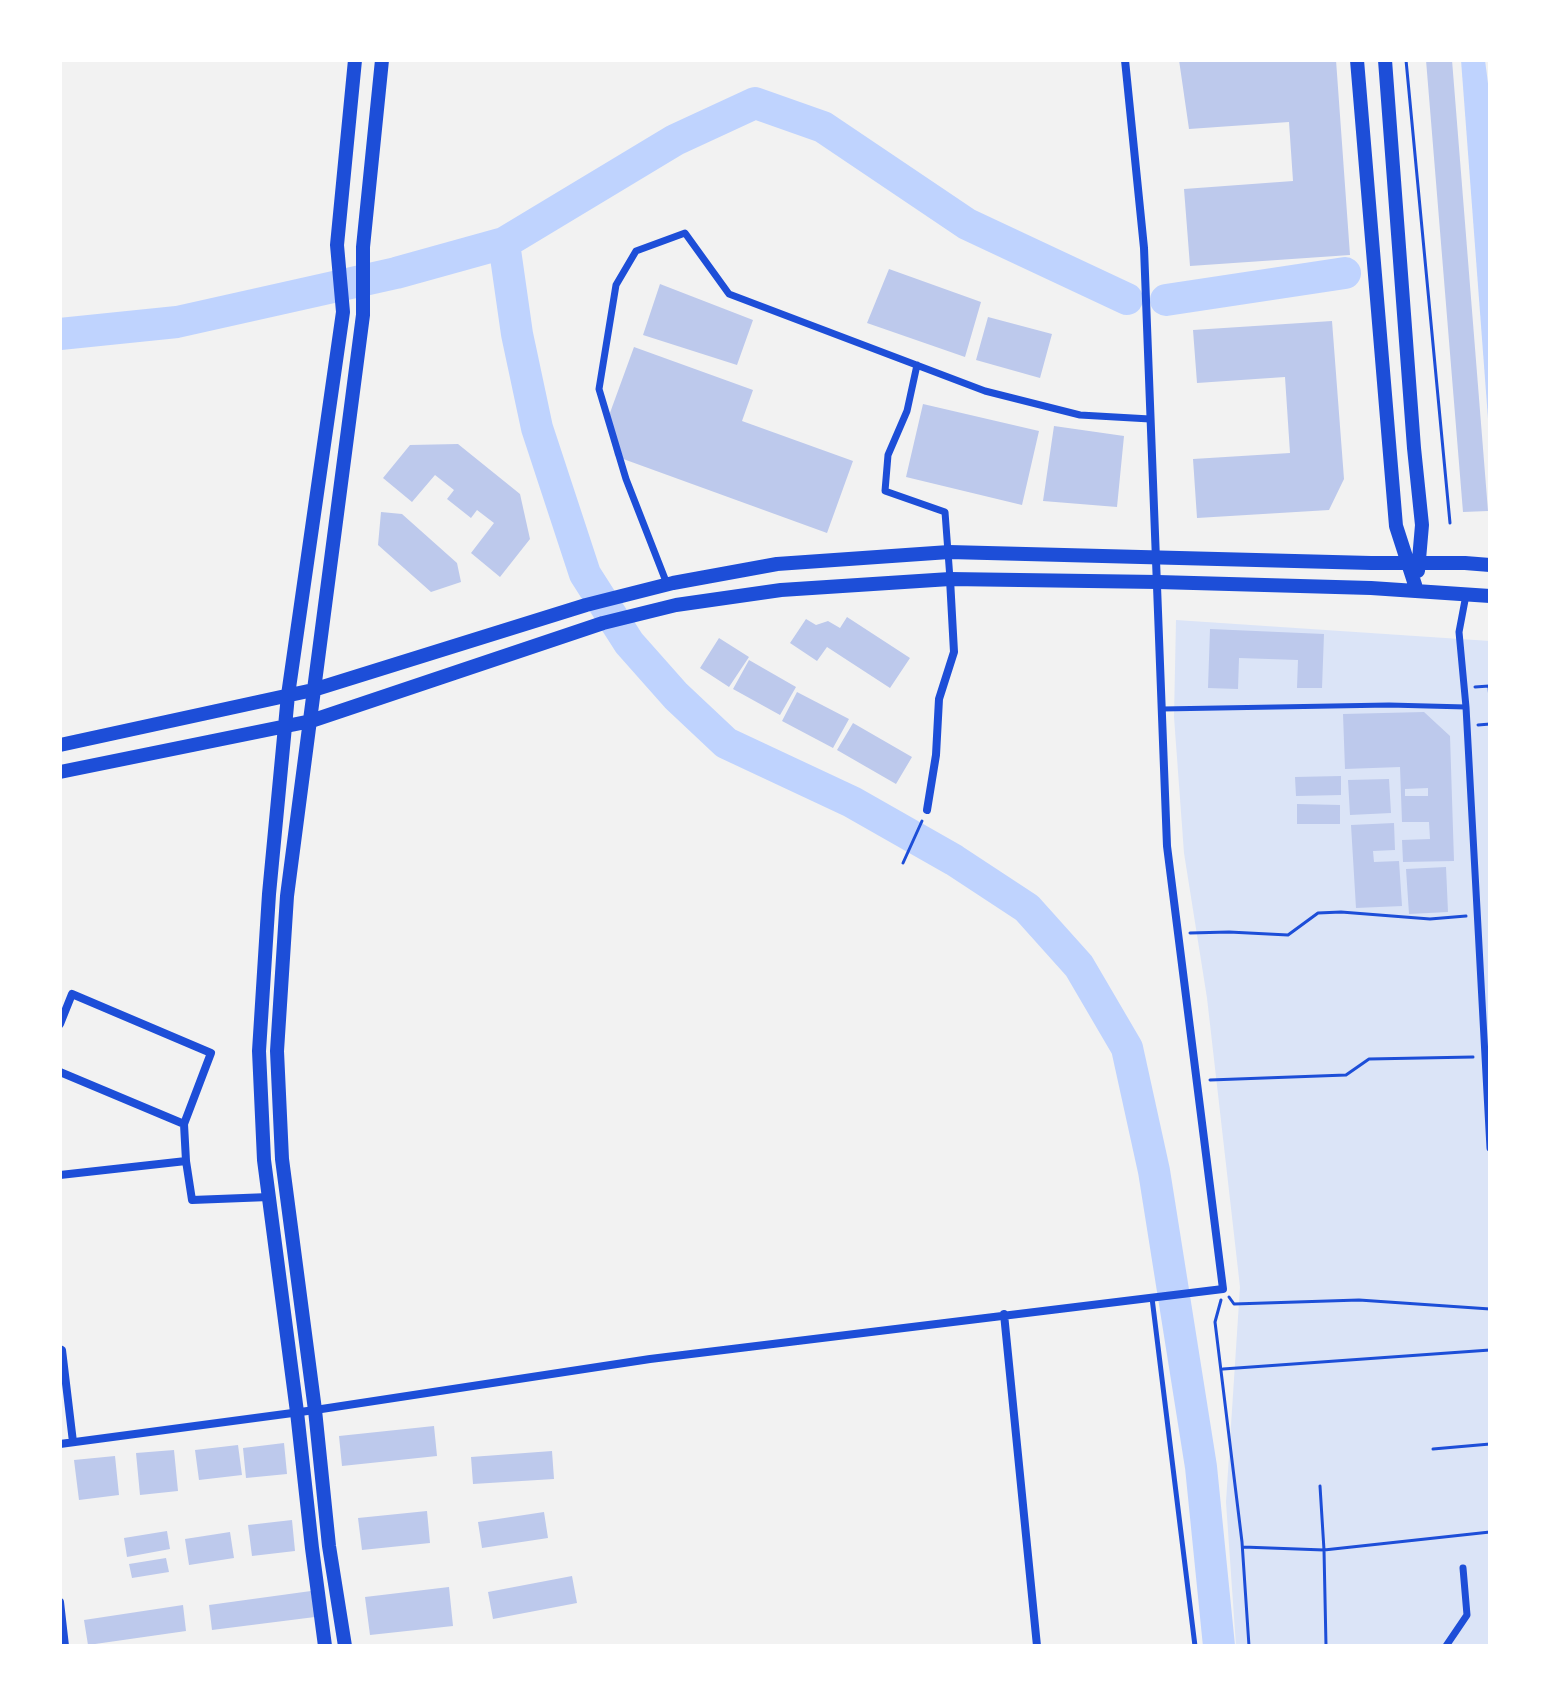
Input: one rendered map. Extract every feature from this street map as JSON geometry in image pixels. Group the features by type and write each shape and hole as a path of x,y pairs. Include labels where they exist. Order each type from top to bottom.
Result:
{"main road":[{"path":"325,1646 264,1160 259,1051 269,894 288,695 343,312 337,245 355,60"},
{"path":"345,1646 329,1546 315,1410 282,1159 277,1051 287,896 363,315 363,247 382,60"},
{"path":"1357,60 1396,526 1413,563 1417,591"},
{"path":"1385,60 1422,525 1413,563"},
{"path":"60,745 313,690 591,604 667,584 777,564 949,552 1490,565"},
{"path":"60,772 311,721 603,623 676,605 781,590 950,579 1158,582 1490,596"}],"street":[{"path":"60,1444 315,1410 650,1359 1223,1289 1167,846 1144,248 1125,60"},
{"path":"667,584 626,479 599,389 616,285 636,251 685,233 729,294 985,391 1080,415 1150,419"},
{"path":"917,365 907,411 888,455 885,491 945,512 954,652 939,699 936,755 927,810"},
{"path":"1466,593 1459,632 1466,707 1490,1148"},
{"path":"60,1024 72,994 211,1053 184,1124 192,1200 269,1197"},
{"path":"60,1072 184,1124"},
{"path":"60,1175 186,1161"},
{"path":"1004,1314 1037,1646"},
{"path":"60,1349 73,1442"},
{"path":"1446,1646 1467,1615 1463,1568"},
{"path":"60,1602 65,1646"}],"lane":[{"path":"1162,709 1389,705 1466,707"},
{"path":"1152,1298 1195,1646"}],"path":[{"path":"1406,60 1450,523"},
{"path":"1464,688 1489,686 1490,700"},
{"path":"903,863 927,810"},
{"path":"1178,933 1288,935 1318,913 1430,919 1478,915"},
{"path":"1197,1080 1346,1075 1369,1059 1485,1056"},
{"path":"1223,1289 1234,1304 1359,1300 1490,1309"},
{"path":"1223,1289 1215,1322 1243,1547 1249,1646"},
{"path":"1221,1369 1490,1350"},
{"path":"1433,1449 1490,1444"},
{"path":"1320,1486 1326,1646"},
{"path":"1243,1547 1324,1550 1490,1532"}],"shaded area":[{"path":"1176,620 1490,641 1490,1646 1236,1646 1226,1502 1240,1287 1207,998 1184,853 1174,717"}],"water":[{"path":"1461,60 1485,60 1490,99 1490,445"}],"building":[{"path":"1179,60 1336,60 1350,255 1190,266 1184,189 1293,181 1289,122 1189,129"},
{"path":"1426,60 1452,60 1488,511 1463,512"},
{"path":"889,269 981,302 965,357 867,323"},
{"path":"660,284 753,320 737,365 643,335"},
{"path":"988,317 1052,334 1040,378 976,360"},
{"path":"1332,321 1344,479 1329,510 1197,518 1193,459 1290,453 1285,377 1197,383 1193,330"},
{"path":"634,347 753,390 742,421 853,461 827,533 615,456 607,421"},
{"path":"923,404 1039,431 1022,505 906,477"},
{"path":"1054,426 1124,436 1117,507 1043,501"},
{"path":"458,444 520,494 530,539 500,577 471,553 494,523 477,510 471,518 447,499 454,490 435,475 412,502 383,478 410,445"},
{"path":"381,512 402,514 457,563 461,582 431,592 378,545"},
{"path":"847,617 910,658 890,688 827,647 817,661 790,643 806,619 816,625 828,621 840,628"},
{"path":"1210,629 1324,634 1322,688 1297,688 1298,660 1239,658 1238,689 1208,688"},
{"path":"719,638 749,657 729,687 700,668"},
{"path":"749,660 796,687 780,715 733,689"},
{"path":"797,692 849,719 833,748 782,721"},
{"path":"1424,712 1450,736 1454,861 1403,862 1402,840 1430,839 1429,822 1402,822 1400,767 1345,769 1343,714","holes":["1428,788 1428,796 1405,796 1405,789"]},
{"path":"853,723 912,757 896,784 837,750"},
{"path":"1341,776 1341,795 1296,796 1295,777"},
{"path":"1389,779 1391,813 1350,815 1348,780"},
{"path":"1297,804 1340,805 1340,824 1297,824"},
{"path":"1394,823 1395,850 1373,851 1374,862 1399,861 1402,906 1356,908 1351,825"},
{"path":"1446,867 1448,912 1409,914 1406,869"},
{"path":"434,1426 437,1456 342,1466 339,1436"},
{"path":"284,1443 287,1474 246,1478 243,1448"},
{"path":"238,1445 242,1475 199,1480 195,1450"},
{"path":"174,1450 178,1491 140,1495 136,1453"},
{"path":"552,1451 554,1479 473,1484 471,1457"},
{"path":"115,1456 119,1495 79,1500 74,1460"},
{"path":"427,1511 430,1543 362,1550 358,1518"},
{"path":"544,1512 548,1538 482,1548 478,1522"},
{"path":"292,1520 295,1551 252,1556 248,1525"},
{"path":"167,1531 170,1549 127,1557 124,1538"},
{"path":"230,1532 234,1558 189,1565 185,1539"},
{"path":"166,1558 169,1572 132,1578 129,1564"},
{"path":"572,1576 577,1603 493,1619 488,1592"},
{"path":"449,1587 453,1626 370,1635 365,1597"},
{"path":"311,1591 315,1617 212,1630 209,1605"},
{"path":"183,1605 186,1631 88,1645 84,1620"}],"waterway":[{"path":"60,334 177,322 396,273 504,243 675,140 755,103 823,127 967,224 1127,299"},
{"path":"504,243 517,334 537,428 585,574 629,643 676,696 726,743 852,802 954,860 1027,908 1079,966 1127,1048 1154,1171 1201,1467 1219,1646"},
{"path":"1166,300 1345,273"}]}
